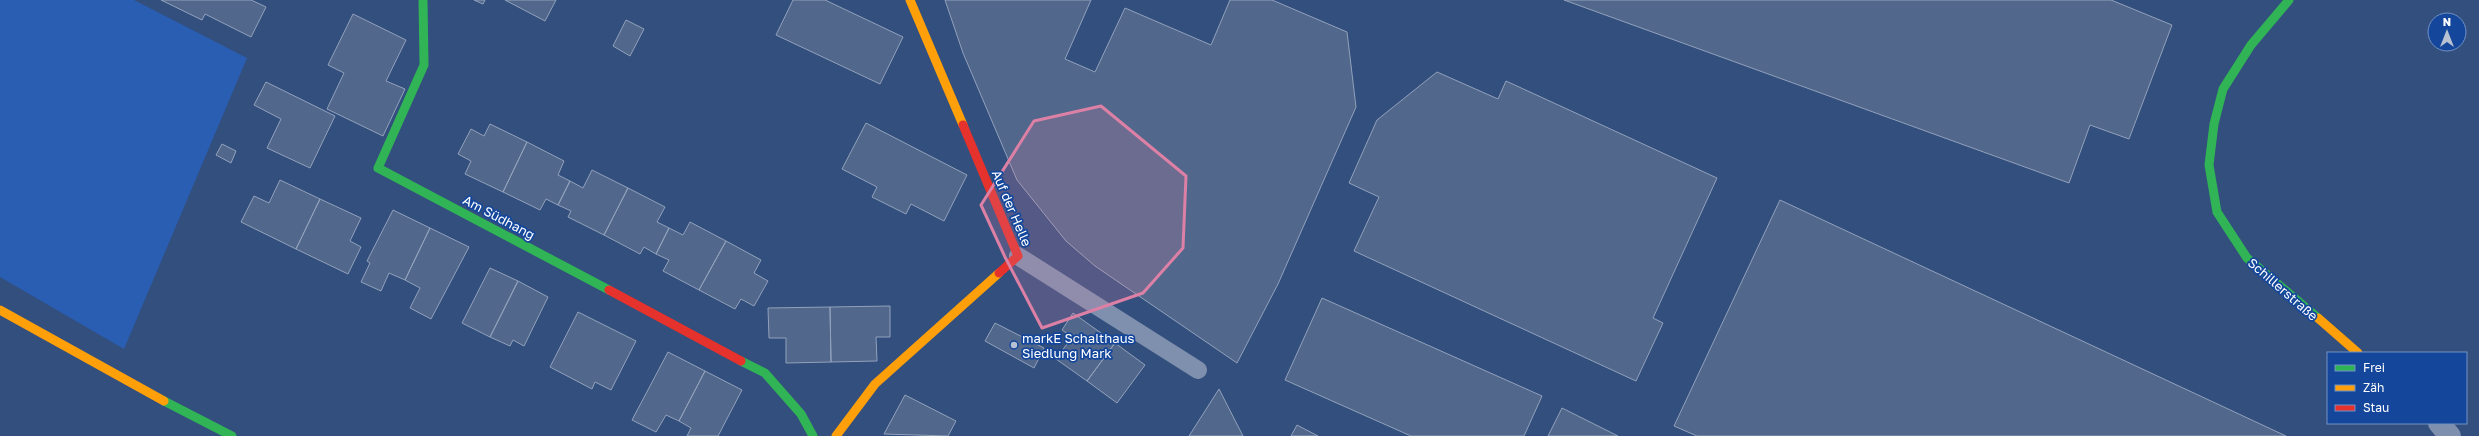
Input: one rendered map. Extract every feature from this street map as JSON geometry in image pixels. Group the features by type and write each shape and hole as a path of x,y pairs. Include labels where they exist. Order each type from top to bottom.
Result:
{"street":[{"name":"Am Südhang","path":"423,0 424,65 378,168 765,373 800,414 813,436"},
{"name":"Auf der Helle","path":"836,436 875,384 1018,256 910,0"},
{"name":"Schillerstraße","path":"2289,0 2251,45 2223,89 2214,124 2209,165 2217,212 2247,258 2357,352"},
{"path":"0,310 154,396 232,436"},
{"path":"2440,424 2450,436"}],"lane":[{"path":"1018,256 1198,370"}],"highlighted area":[{"path":"1101,106 1186,176 1183,248 1143,293 1042,328 1005,257 981,205 1034,121"}],"shaded area":[{"path":"0,0 134,0 247,58 124,349 0,277"}],"building":[{"path":"161,0 251,0 266,7 251,37 205,14 202,20"},
{"path":"474,0 485,0 483,4"},
{"path":"505,0 556,0 545,21"},
{"path":"793,0 825,0 903,37 880,84 776,35"},
{"path":"945,0 1091,0 1065,59 1095,72 1125,8 1211,45 1230,0 1272,0 1347,32 1356,107 1278,284 1237,363 1095,266 1066,241 1017,180 963,53"},
{"path":"1564,0 2111,0 2172,25 2129,139 2090,125 2069,183"},
{"path":"353,14 406,40 386,81 405,89 383,136 327,109 344,73 328,65"},
{"path":"626,20 644,29 630,56 613,46"},
{"path":"1437,72 1498,99 1506,81 1717,178 1653,318 1663,323 1636,381 1354,251 1379,197 1349,183 1377,120"},
{"path":"266,82 335,116 310,168 267,148 281,119 254,105"},
{"path":"866,123 967,175 944,221 911,204 906,214 872,197 877,187 842,169"},
{"path":"490,124 527,142 503,192 465,174 471,161 458,154 471,129 484,136"},
{"path":"527,142 564,161 558,175 570,181 558,205 546,199 540,210 503,192"},
{"path":"222,144 236,151 231,163 216,155"},
{"path":"592,170 628,188 604,235 568,217 571,211 558,205 570,181 583,188"},
{"path":"280,180 320,199 296,249 241,222 254,196 269,203"},
{"path":"628,188 665,207 657,222 669,228 656,254 644,247 640,254 604,235"},
{"path":"320,199 361,218 350,241 361,247 348,274 296,249"},
{"path":"1780,200 2286,436 1697,436 1674,426"},
{"path":"393,210 430,228 405,280 389,273 381,291 361,282 370,263 367,261"},
{"path":"690,222 726,241 699,290 663,271 669,260 656,254 669,228 683,235"},
{"path":"430,228 469,247 431,319 410,308 420,288 405,280"},
{"path":"726,241 761,260 754,273 768,281 754,306 741,299 735,309 699,290"},
{"path":"490,268 518,281 490,337 462,323"},
{"path":"518,281 548,297 524,346 513,340 510,346 490,337"},
{"path":"1322,298 1542,396 1524,436 1411,436 1285,380"},
{"path":"890,306 890,337 876,337 877,361 831,362 830,307"},
{"path":"830,307 831,362 786,363 786,338 769,338 768,308"},
{"path":"578,312 636,341 611,390 595,382 592,389 550,367"},
{"path":"1073,313 1115,343 1087,381 1056,359 1072,337 1062,330"},
{"name":"markE Schalthaus Siedlung Mark","path":"995,323 1044,348 1034,368 985,341"},
{"path":"1115,343 1145,365 1117,403 1087,381"},
{"path":"668,352 705,371 679,421 666,415 656,432 632,420"},
{"path":"705,371 742,390 718,436 687,436 691,428 679,421"},
{"path":"1219,389 1243,436 1189,436"},
{"path":"905,395 956,421 948,436 884,434"},
{"path":"1562,408 1618,436 1548,436"},
{"path":"1297,425 1318,436 1291,436"}],"traffic: fast":[{"path":"423,0 424,65 378,168 609,290"},
{"path":"2289,0 2251,45 2223,89 2214,124 2209,165 2217,212 2247,258 2318,318"},
{"path":"741,361 765,373 801,414 813,436"},
{"path":"164,401 232,436"}],"traffic: slow":[{"path":"910,0 963,125"},
{"path":"836,436 875,384 999,273"},
{"path":"0,310 164,401"},
{"path":"2318,318 2357,352"}],"traffic: jam":[{"path":"963,125 1018,256 999,273"},
{"path":"609,290 741,361"}],"place":[{"name":"markE Schalthaus Siedlung Mark","path":"1014,345"}]}
